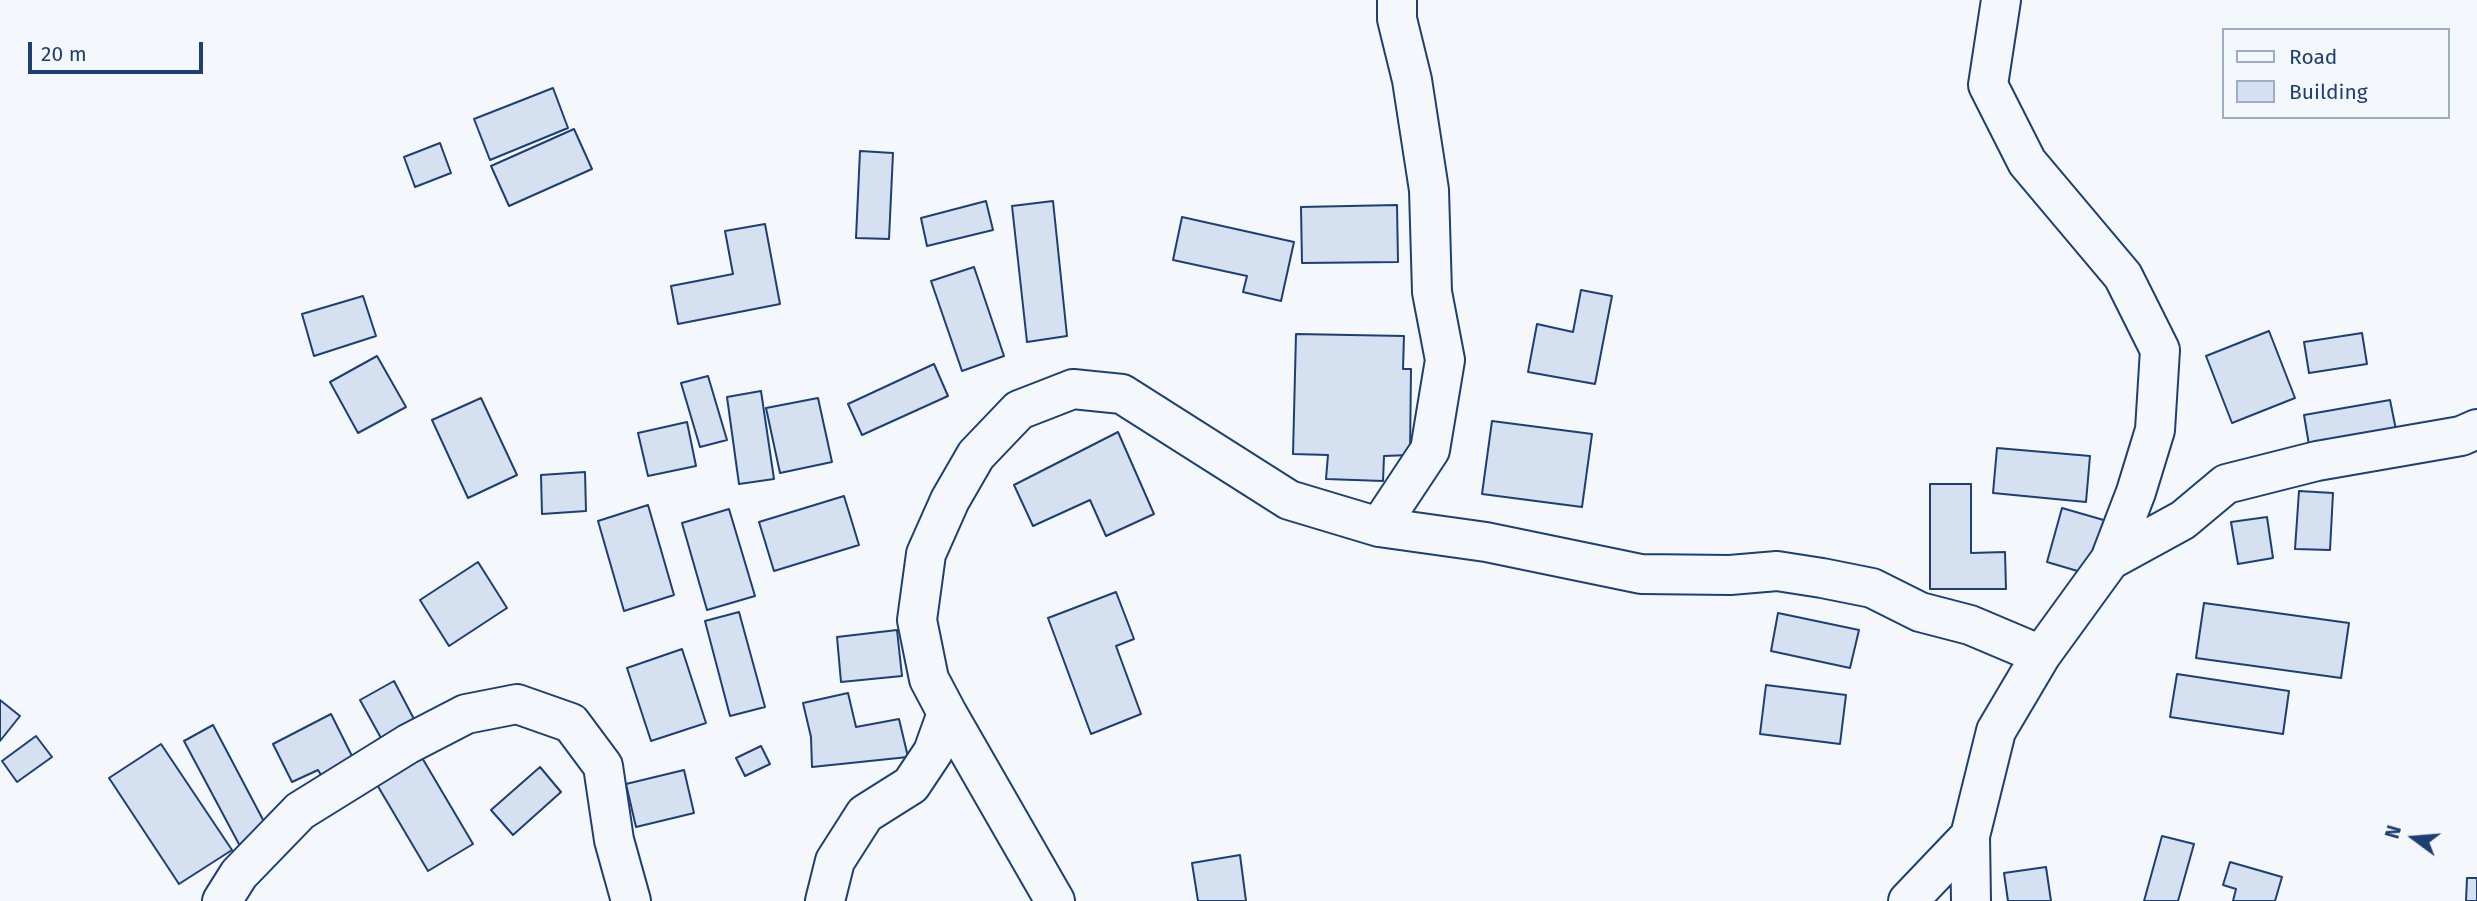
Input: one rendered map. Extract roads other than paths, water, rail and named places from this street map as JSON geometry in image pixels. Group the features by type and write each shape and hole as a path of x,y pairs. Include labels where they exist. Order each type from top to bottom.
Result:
{"street":[{"path":"1379,527 1430,450 1445,360 1432,292 1429,190 1412,80 1397,19 1397,0"},
{"path":"1971,901 1970,836 1996,731 2042,654 2110,560 2136,492 2155,430 2160,350 2123,276 2027,162 1988,85 2001,0"},
{"path":"1055,901 929,678 917,620 926,554 950,500 976,455 1019,410 1073,389 1122,394 1289,500 1379,527 1486,542 1641,575 1730,575 1777,570 1822,578 1872,588 1920,612 1970,625 2042,654"},
{"path":"2110,560 2183,520 2226,484 2317,461 2461,436 2477,429"},
{"path":"222,901 239,874 300,811 408,744 466,714 517,704 571,723 603,766 614,839 631,901"},
{"path":"825,901 835,861 865,814 911,785 933,752 947,713"},
{"path":"1908,901 1970,836"}]}
